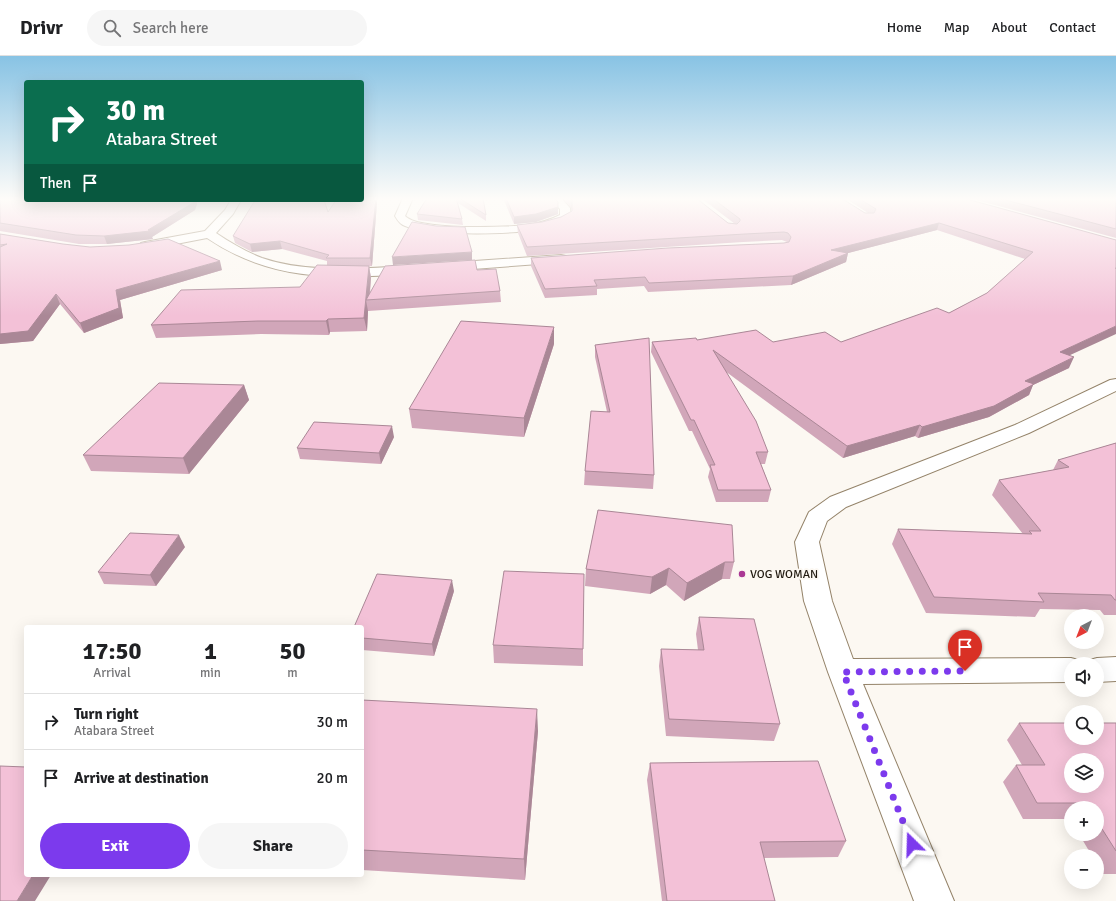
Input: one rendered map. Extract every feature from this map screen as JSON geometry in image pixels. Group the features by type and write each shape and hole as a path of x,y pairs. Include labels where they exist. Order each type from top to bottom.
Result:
{"street":[{"path":"130,248 190,237"},
{"path":"214,237 236,252 266,264 343,272 432,268 576,258"},
{"path":"934,901 843,672 818,601 806,542 817,517 838,502 1022,429 1116,384"},
{"path":"843,672 1064,670"},
{"path":"1104,670 1116,670"}],"building":[{"path":"0,237 22,237 90,247 129,245 168,239 220,261 116,290 119,308 80,323 56,294 28,331 0,334 0,247 7,244 0,245"},
{"path":"236,237 372,237 370,258 326,258 329,255 280,241 250,244"},
{"path":"403,237 468,237 472,252 392,257"},
{"path":"523,237 691,237 527,247"},
{"path":"791,237 881,237 831,250 848,253 793,276 649,283 645,277 594,280 597,286 545,289 531,258 668,248 789,242"},
{"path":"986,237 1107,237 1116,240 1116,326 1060,352 1074,357 1025,381 1034,384 994,406 922,427 920,425 847,446 713,350 756,421 768,452 756,452 771,490 718,490 710,465 715,465 694,420 691,420 652,342 696,338 697,340 756,330 773,342 825,332 841,342 937,308 949,313 987,293 1033,252"},
{"path":"475,260 477,270 496,269 500,291 366,300 385,266"},
{"path":"317,265 369,266 364,318 328,319 326,321 258,321 151,325 181,290 300,287"},
{"path":"461,321 554,327 524,418 409,409"},
{"path":"649,338 654,475 585,471 591,411 610,412 595,345"},
{"path":"159,383 244,385 183,458 83,455"},
{"path":"314,422 392,426 379,453 297,448"},
{"path":"1116,443 1116,600 1111,595 1038,593 1044,602 934,597 898,529 1032,534 1029,531 1041,531 999,480 1069,467 1058,460"},
{"path":"598,510 732,525 734,562 725,562 687,583 669,568 652,577 586,569"},
{"path":"130,533 179,535 150,575 98,572"},
{"path":"504,571 584,574 583,649 493,645"},
{"path":"377,574 452,580 432,644 364,638 364,625 355,625"},
{"path":"699,617 754,619 780,724 669,719 661,649 704,650"},
{"path":"364,700 537,709 524,859 364,850"},
{"path":"1019,723 1064,723 1064,745 1104,745 1104,723 1116,723 1116,851 1104,832 1104,801 1037,803 1016,765 1045,765"},
{"path":"818,761 846,841 760,842 775,901 667,901 650,763"},
{"path":"0,766 24,767 24,877 32,877 17,901 0,901"}],"place":[{"name":"VOG WOMAN","path":"742,574"}],"route":[{"path":"912,844 843,672 965,671"}]}
